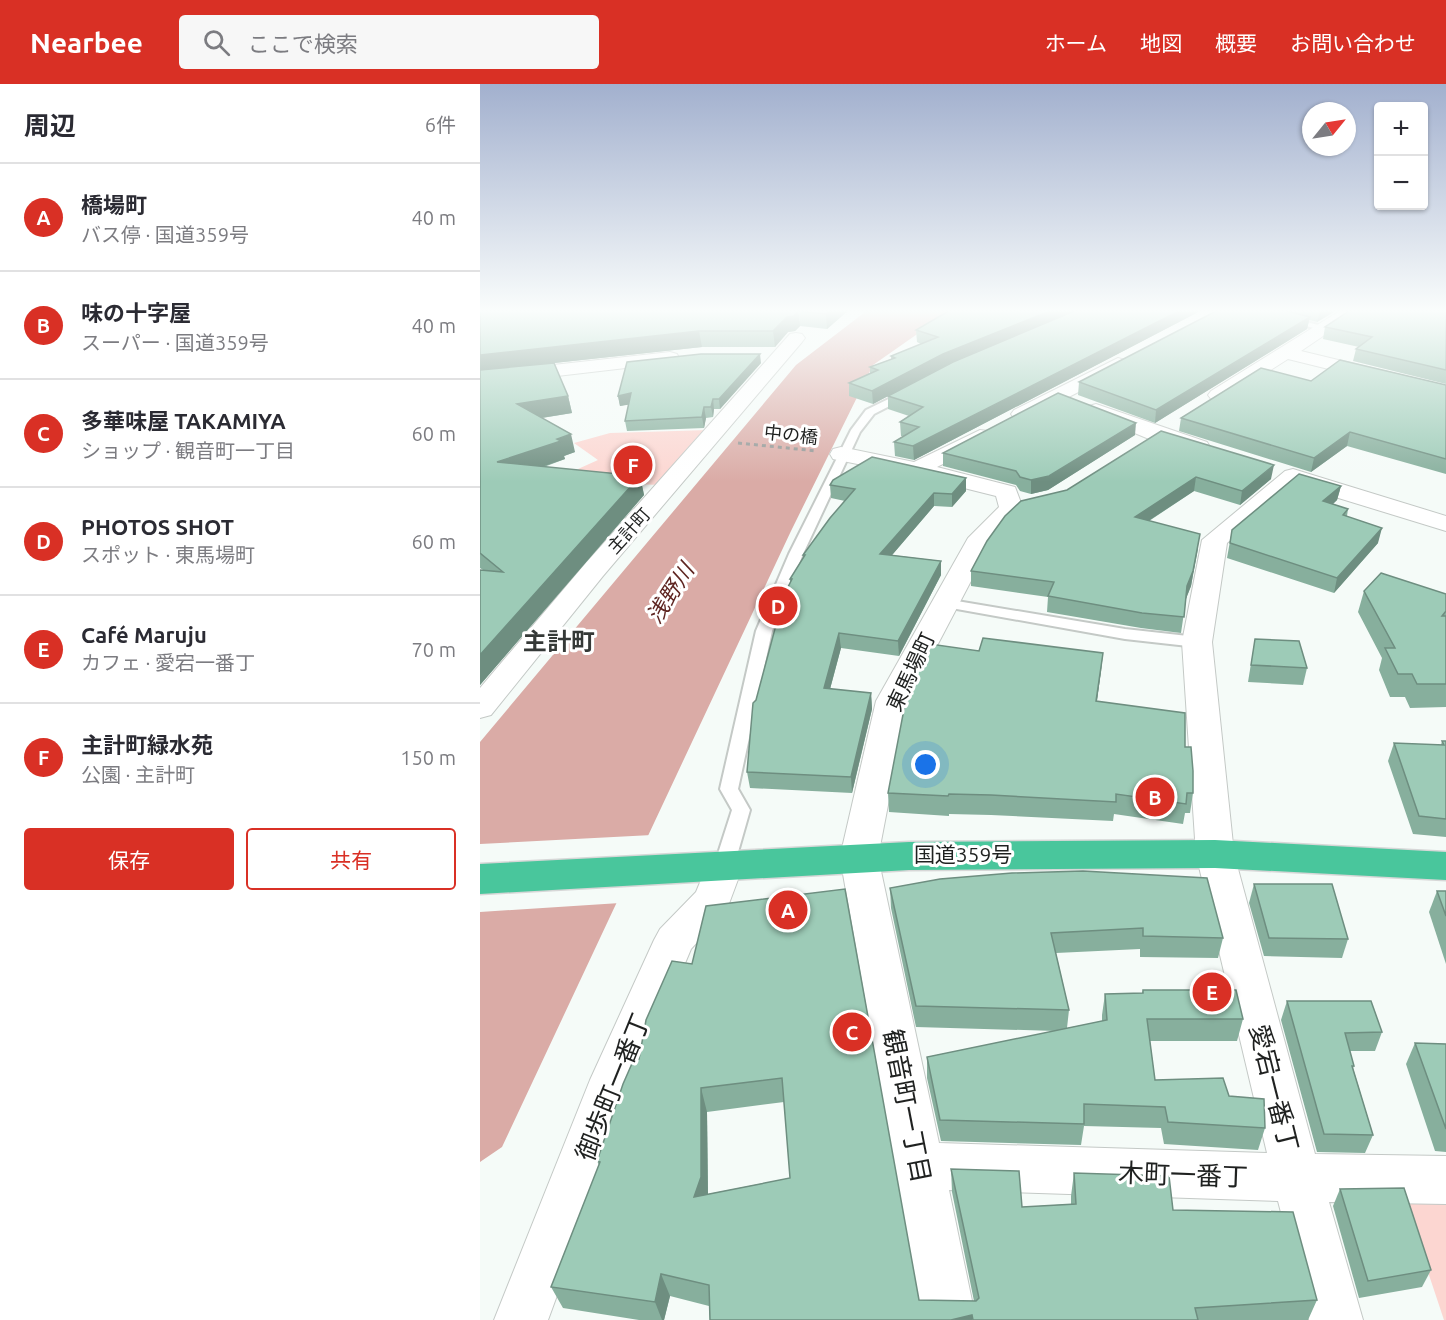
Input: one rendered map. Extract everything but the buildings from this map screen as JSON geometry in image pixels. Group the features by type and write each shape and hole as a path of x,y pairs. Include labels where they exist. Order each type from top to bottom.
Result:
{"highway":[{"name":"国道359号","path":"480,879 859,857 1215,854 1446,866"}],"street":[{"path":"480,379 593,367"},
{"name":"主計町","path":"480,708 594,570 709,440 769,367"},
{"path":"843,453 917,469 1112,367"},
{"path":"1206,403 1265,367"},
{"path":"1341,367 1438,391 1446,376"},
{"path":"1056,396 1157,434 1225,455"},
{"path":"1137,446 1177,421"},
{"name":"東馬場町","path":"859,857 892,702 981,538 1022,505 1007,492 917,469"},
{"name":"愛宕一番丁","path":"1336,1320 1297,1178 1215,854 1197,642 1215,540 1281,473 1446,524"},
{"name":"観音町一丁目","path":"859,857 949,1320"},
{"name":"御歩町一番丁","path":"521,1320 613,1080 674,940 713,899 710,866"},
{"name":"木町一番丁","path":"919,1166 1297,1178 1446,1180"}],"lane":[{"path":"710,866 741,810 729,789 764,632 796,554 855,432 870,412 919,386"},
{"path":"945,603 1125,634 1197,642"}],"path":[{"name":"中の橋","path":"738,443 843,453"}],"shaded area":[{"path":"708,430 662,485 630,484 614,493 578,469 598,460 574,443 610,433"},
{"path":"1405,1203 1446,1204 1446,1320 1444,1320"}],"water":[{"name":"浅野川","path":"795,367 872,367 791,531 502,1147 480,1162 480,742"}],"pier":[{"path":"652,835 620,903 480,912 480,844"}],"place":[{"name":"主計町緑水苑","path":"633,465"},
{"name":"PHOTOS SHOT","path":"778,606"},
{"name":"味の十字屋","path":"1155,797"},
{"name":"橋場町","path":"788,910"},
{"name":"Café Maruju","path":"1212,992"},
{"name":"多華味屋 TAKAMIYA","path":"852,1032"}],"district":[{"name":"主計町","path":"559,642"}]}
